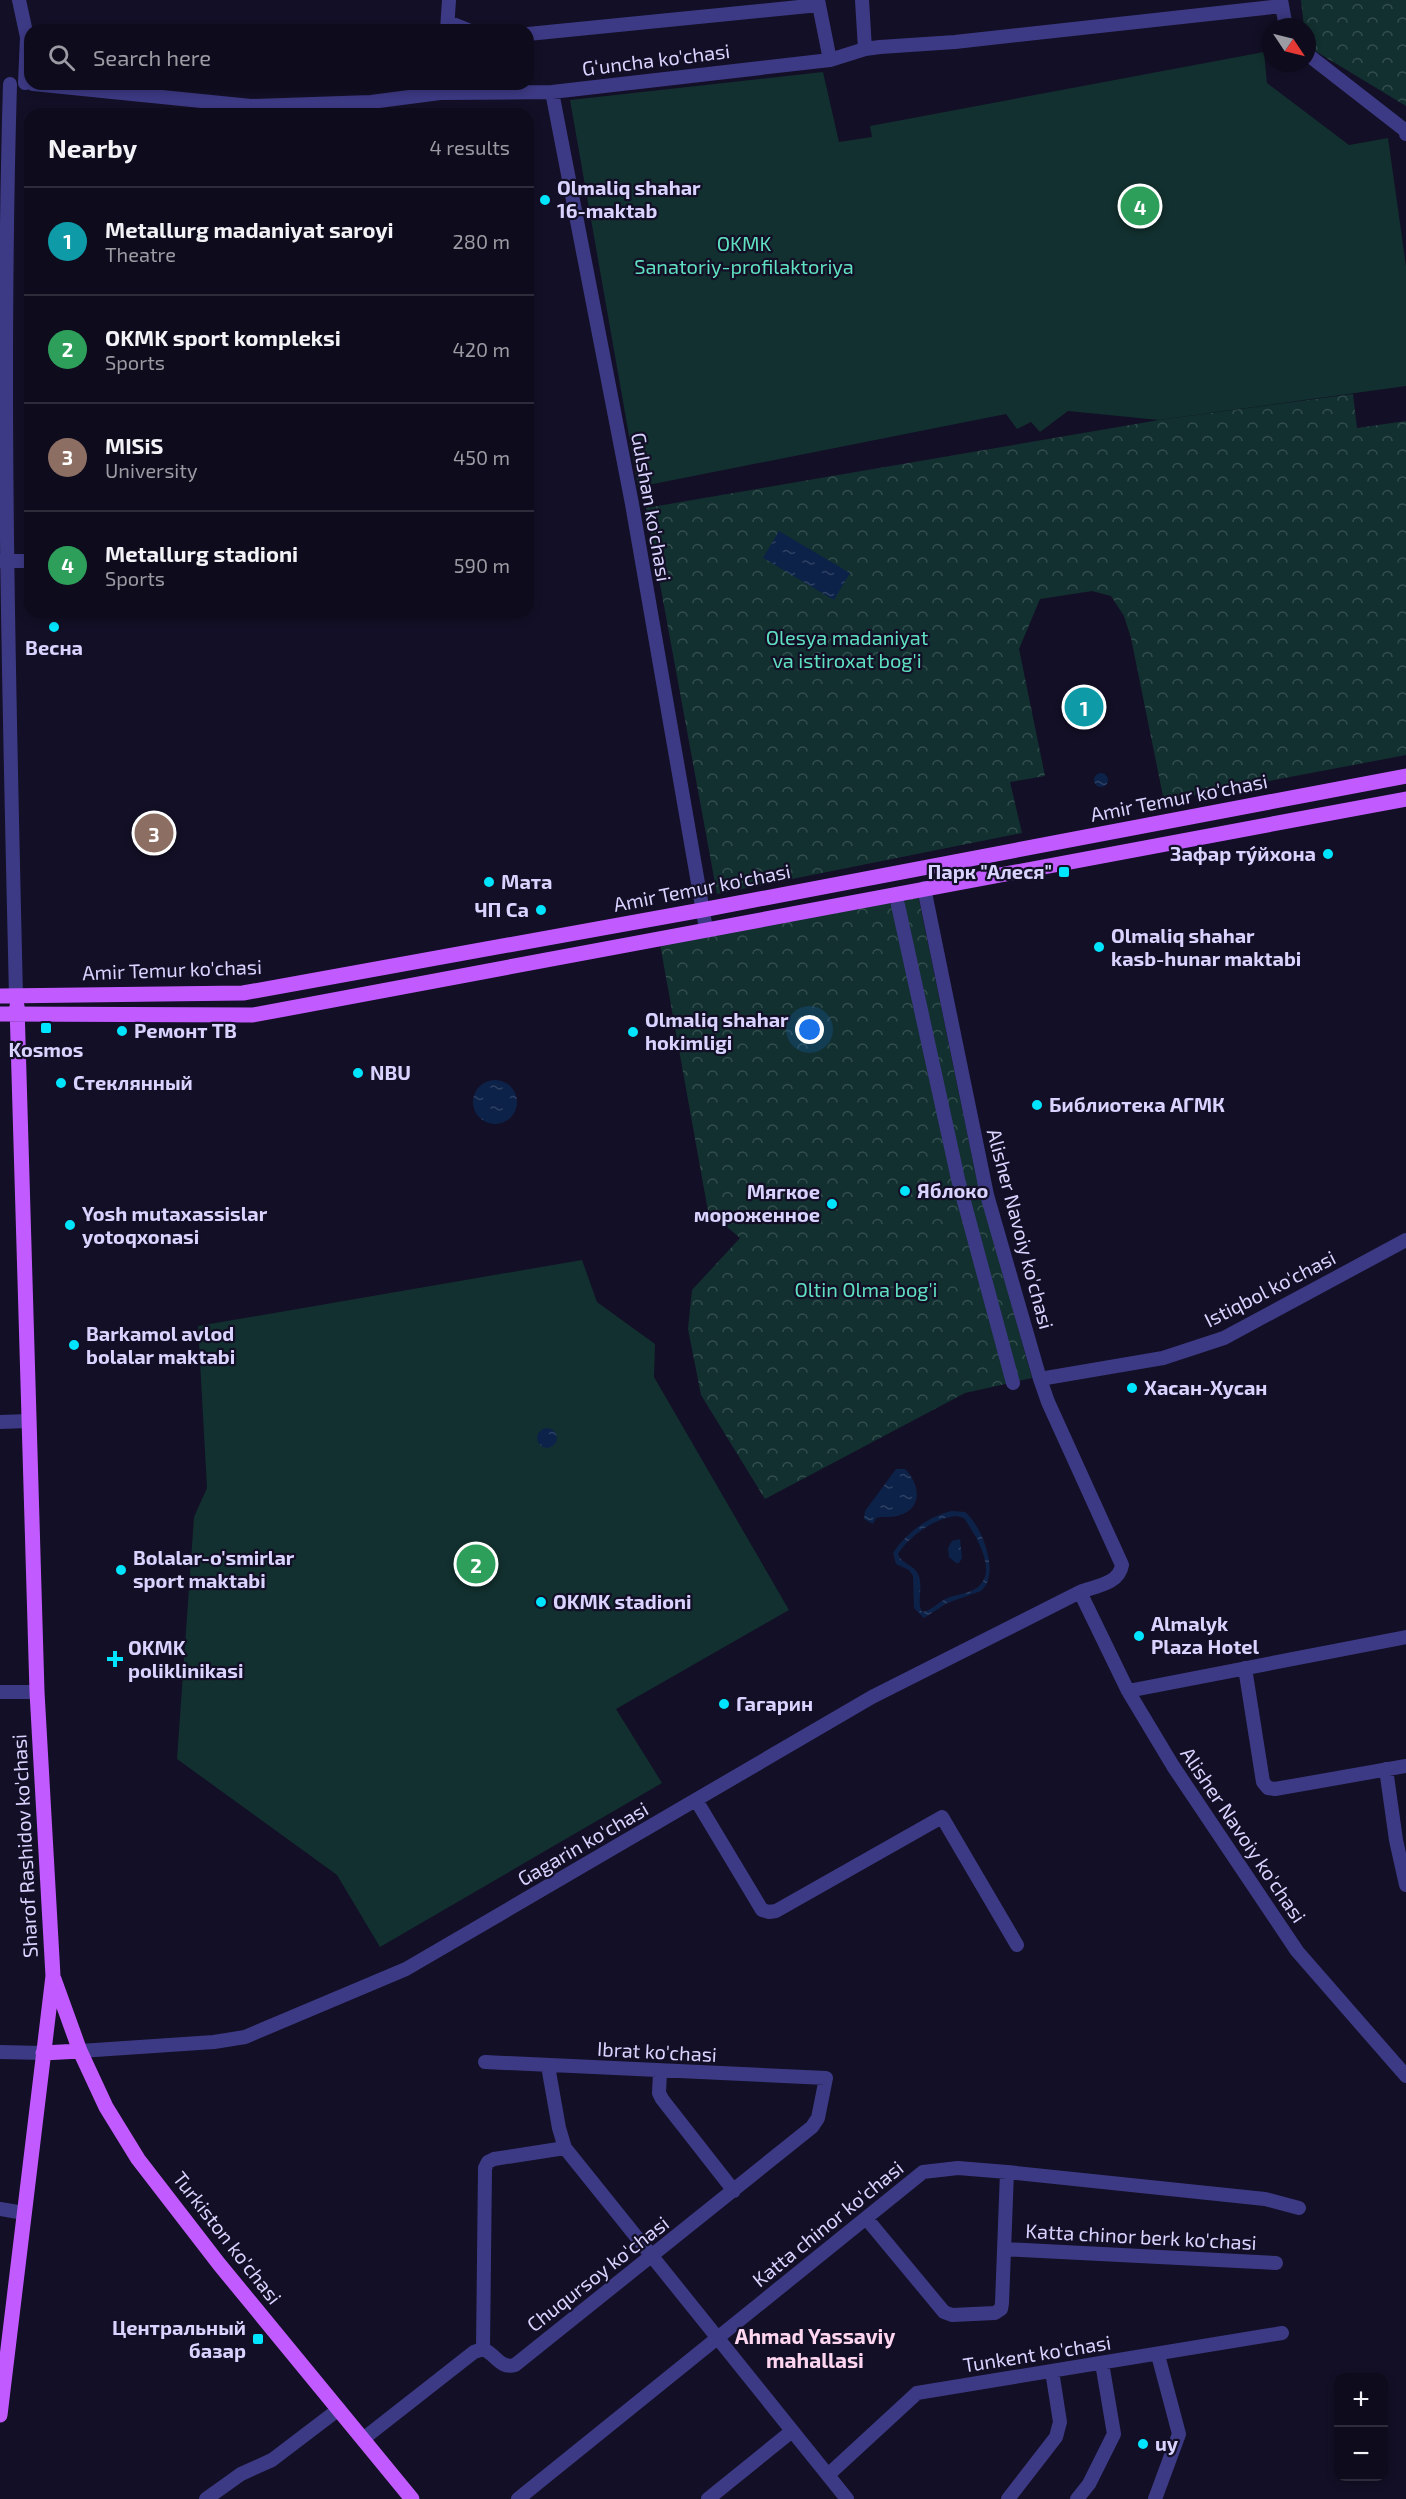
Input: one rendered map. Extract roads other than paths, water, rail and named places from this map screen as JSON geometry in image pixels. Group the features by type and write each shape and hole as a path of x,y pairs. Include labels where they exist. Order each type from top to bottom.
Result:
{"main road":[{"name":"Amir Temur ko'chasi","path":"0,996 243,993 702,910 1406,776"},
{"name":"Amir Temur ko'chasi","path":"0,1014 253,1015 1218,833 1406,800"},
{"path":"1209,814 1218,833"},
{"path":"1024,849 1027,870"},
{"name":"Sharof Rashidov ko'chasi","path":"0,2415 5,2326 24,2213 53,1976 37,1692 16,996"},
{"name":"Turkiston ko'chasi","path":"53,1976 80,2051 106,2107 138,2158 219,2264 412,2499"},
{"path":"43,2053 80,2051"}],"street":[{"path":"19,0 25,24"},
{"path":"448,24 449,0"},
{"path":"862,0 865,49"},
{"path":"534,33 818,3 830,60"},
{"path":"1281,3 1284,18"},
{"name":"G‘uncha ko'chasi","path":"477,90 552,92 830,60 865,49 979,39 1281,3"},
{"path":"1316,61 1406,132"},
{"name":"G‘uncha ko'chasi","path":"5,81 24,83"},
{"name":"Sharof Rashidov ko'chasi","path":"5,81 3,561 16,996"},
{"name":"G‘uncha ko'chasi","path":"100,90 251,106 371,102 435,90"},
{"name":"Gulshan ko'chasi","path":"552,92 632,504 706,929"},
{"path":"3,561 24,561"},
{"name":"Alisher Navoiy ko'chasi","path":"924,888 987,1195 1040,1379 1048,1402 1122,1565"},
{"path":"898,905 958,1179 1013,1383"},
{"name":"Istiqbol ko'chasi","path":"1040,1379 1163,1358 1224,1338 1406,1240"},
{"path":"0,1422 29,1421"},
{"name":"Gagarin ko'chasi","path":"80,2051 214,2043 245,2037 406,1970 872,1697 1080,1592 1116,1579 1122,1565"},
{"name":"Alisher Navoiy ko'chasi","path":"1080,1592 1128,1691 1173,1767 1297,1951 1406,2076"},
{"path":"1128,1691 1406,1637"},
{"path":"1245,1668 1263,1782 1268,1788 1275,1789 1406,1766"},
{"path":"0,1692 37,1692"},
{"path":"1386,1769 1396,1840 1406,1885"},
{"path":"696,1800 762,1910 769,1912 776,1911 942,1817 1017,1945"},
{"path":"0,2052 43,2053"},
{"name":"Ibrat ko'chasi","path":"485,2062 826,2078"},
{"path":"548,2066 559,2128 565,2148 847,2499"},
{"path":"660,2072 659,2093 662,2099 734,2190"},
{"name":"Chuqursoy ko'chasi","path":"483,2349 489,2351 507,2367 515,2365 653,2256 812,2127 818,2118 826,2078"},
{"path":"363,2439 474,2352 483,2349 485,2168 488,2162 494,2159 565,2148"},
{"name":"Katta chinor ko'chasi","path":"518,2499 923,2172 958,2168 1007,2172 1265,2199 1299,2208"},
{"name":"Katta chinor berk ko'chasi","path":"866,2218 944,2312 952,2315 996,2313 1001,2309 1007,2172"},
{"path":"0,2209 24,2213"},
{"name":"Katta chinor berk ko'chasi","path":"1004,2249 1276,2263"},
{"name":"Tunkent ko'chasi","path":"828,2475 917,2393 1282,2333"},
{"path":"1155,2499 1179,2434 1158,2355"},
{"path":"1077,2499 1089,2484 1114,2434 1101,2364"},
{"path":"1008,2499 1056,2437 1060,2422 1052,2371"},
{"path":"206,2499 241,2474 272,2460 339,2409"},
{"path":"708,2499 792,2431"}],"water":[{"path":"779,531 850,573 834,600 763,558"},
{"path":"1101,773 1106,775 1108,780 1106,785 1101,787 1096,785 1094,780 1096,775"},
{"path":"495,1080 510,1087 517,1102 510,1117 495,1124 480,1117 473,1102 480,1087"},
{"path":"543,1428 551,1428 557,1434 557,1442 551,1448 543,1448 537,1442 537,1434"},
{"path":"896,1469 905,1469 910,1475 916,1488 916,1501 907,1512 897,1516 876,1518 873,1524 864,1519 865,1511"},
{"path":"965,1512 971,1519 987,1550 989,1573 987,1583 981,1591 947,1603 924,1618 914,1608 913,1576 909,1570 896,1564 893,1553 919,1526 943,1513","holes":["948,1517 964,1518 982,1551 985,1560 985,1578 974,1590 950,1597 922,1612 918,1574 898,1554 909,1541 931,1524"]},
{"path":"960,1539 962,1558 959,1563 956,1563 949,1557 948,1548 952,1541"}],"place":[{"name":"Olmaliq shahar 16-maktab","path":"545,200"},
{"name":"Metallurg stadioni","path":"1140,206"},
{"name":"Весна","path":"54,627"},
{"name":"Metallurg madaniyat saroyi","path":"1084,707"},
{"name":"MISiS","path":"154,833"},
{"name":"Зафар тýйхона","path":"1328,854"},
{"name":"Парк \"Алеся\"","path":"1064,872"},
{"name":"Мата","path":"489,882"},
{"name":"ЧП Са","path":"541,910"},
{"name":"Olmaliq shahar kasb-hunar maktabi","path":"1099,947"},
{"name":"Kosmos","path":"46,1028"},
{"name":"Ремонт ТВ","path":"122,1031"},
{"name":"Olmaliq shahar hokimligi","path":"633,1032"},
{"name":"NBU","path":"358,1073"},
{"name":"Стеклянный","path":"61,1083"},
{"name":"Библиотека АГМК","path":"1037,1105"},
{"name":"Яблоко","path":"905,1191"},
{"name":"Мягкое мороженное","path":"832,1204"},
{"name":"Yosh mutaxassislar yotoqxonasi","path":"70,1225"},
{"name":"Barkamol avlod bolalar maktabi","path":"74,1345"},
{"name":"Хасан-Хусан","path":"1132,1388"},
{"name":"OKMK sport kompleksi","path":"476,1564"},
{"name":"Bolalar-o'smirlar sport maktabi","path":"121,1570"},
{"name":"OKMK stadioni","path":"541,1602"},
{"name":"Almalyk Plaza Hotel","path":"1139,1636"},
{"name":"OKMK poliklinikasi","path":"115,1659"},
{"name":"Гагарин","path":"724,1704"},
{"name":"Центральный базар","path":"258,2339"},
{"name":"uy","path":"1143,2444"}],"district":[{"name":"Ahmad Yassaviy mahallasi","path":"815,2349"}],"park label":[{"name":"OKMK Sanatoriy-profilaktoriya","path":"744,256"},
{"name":"Olesya madaniyat va istiroxat bog'i","path":"847,650"},
{"name":"Oltin Olma bog'i","path":"866,1290"}]}
